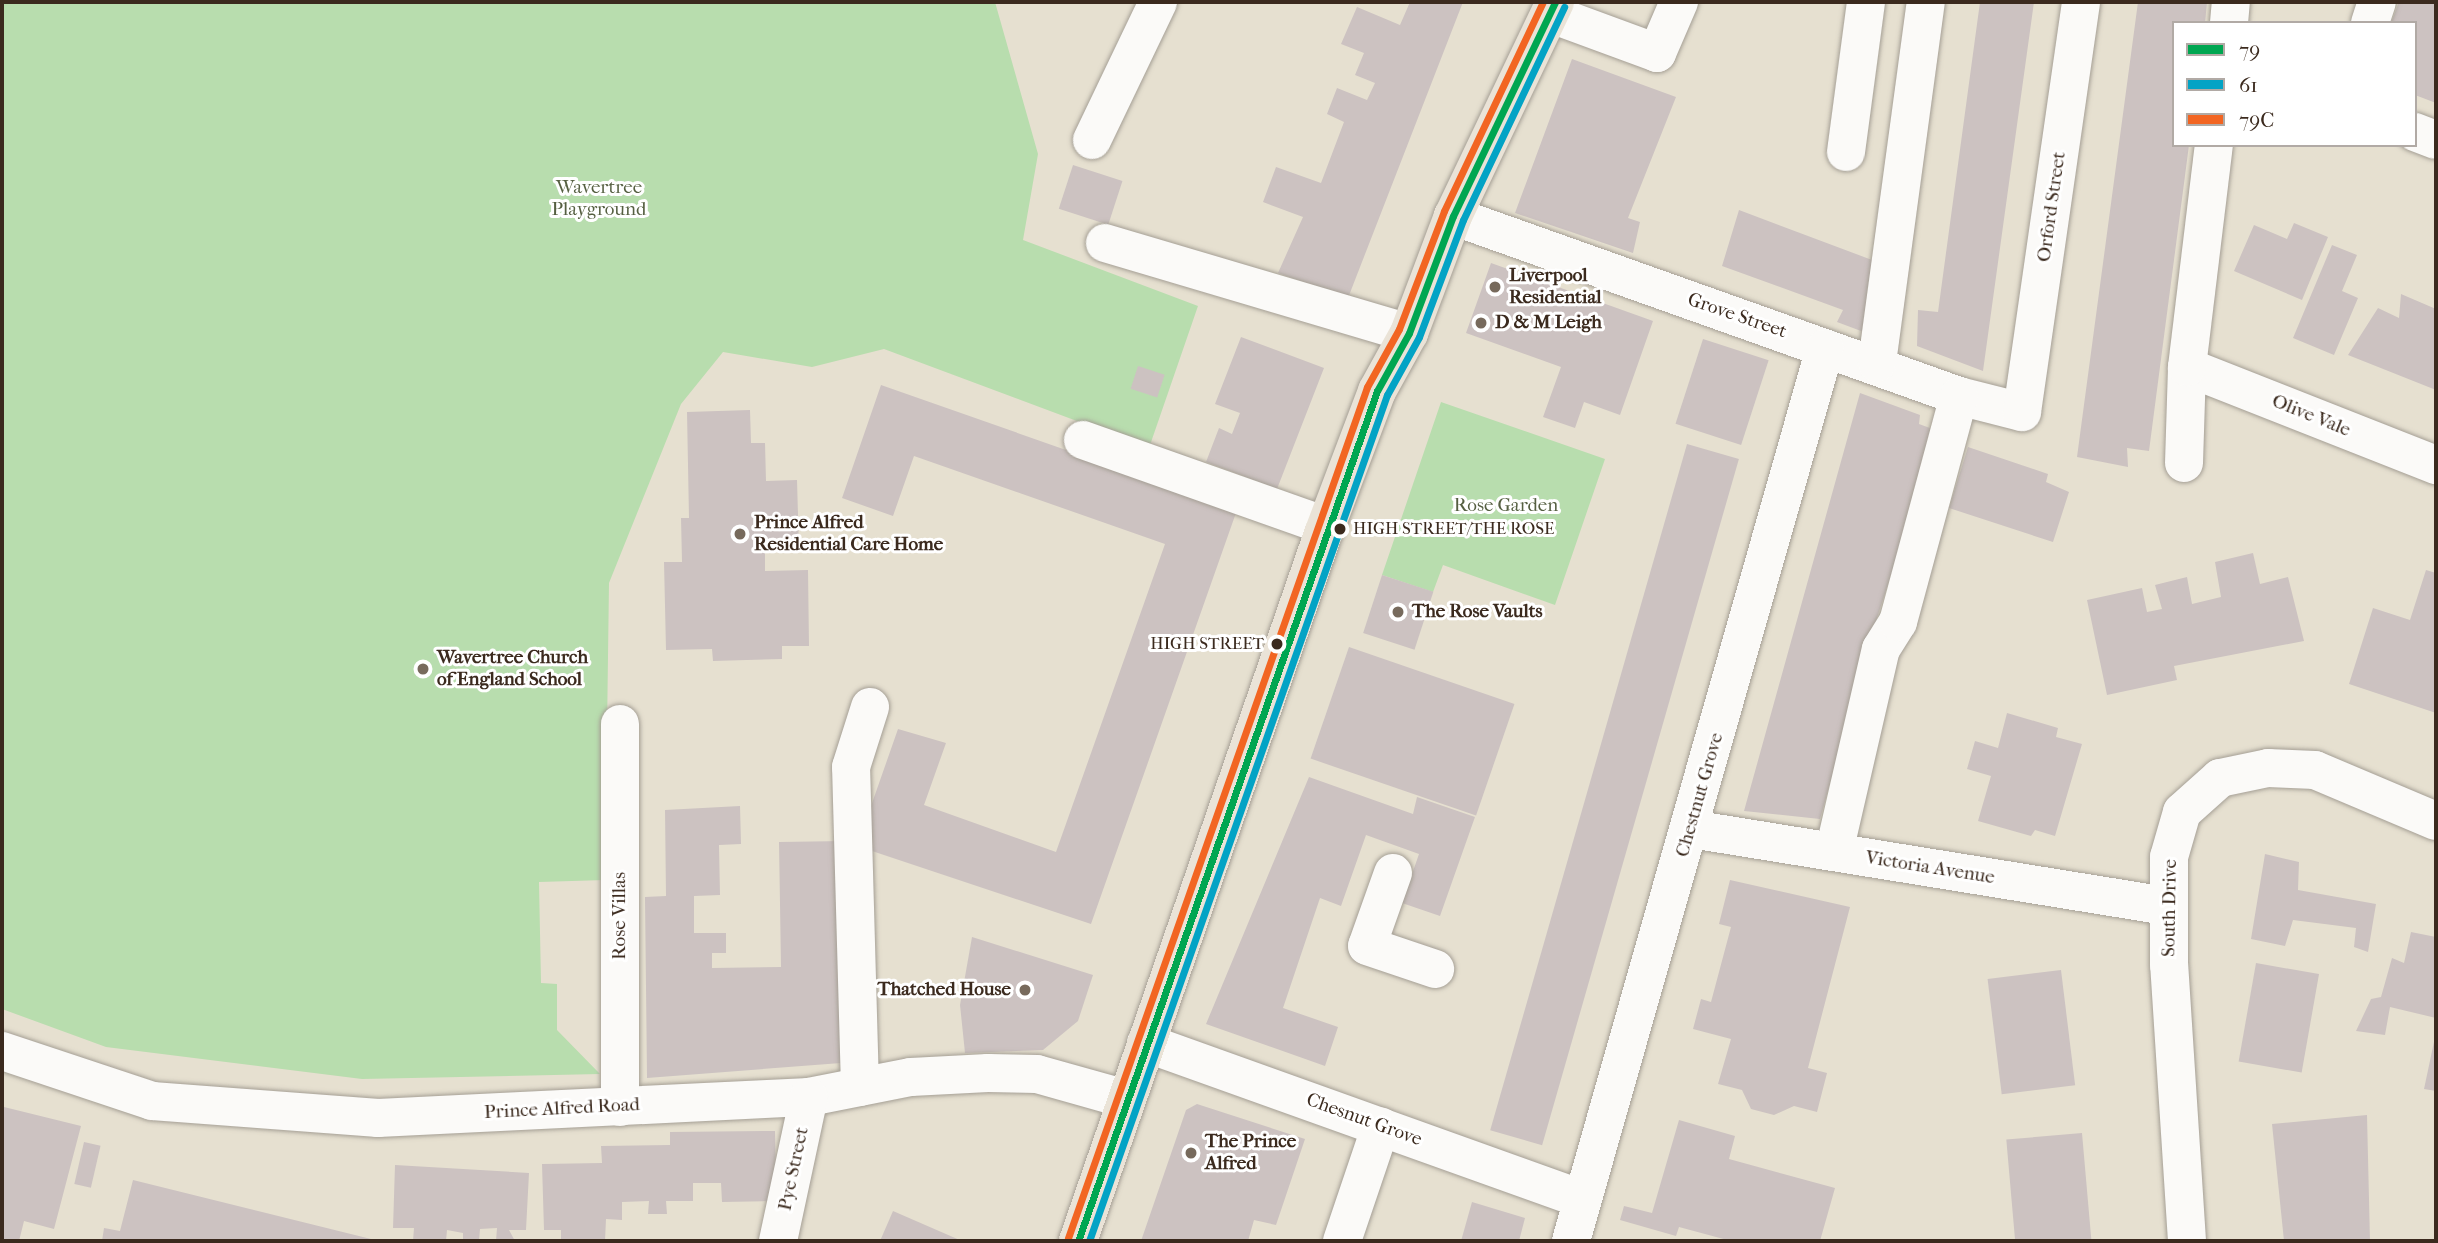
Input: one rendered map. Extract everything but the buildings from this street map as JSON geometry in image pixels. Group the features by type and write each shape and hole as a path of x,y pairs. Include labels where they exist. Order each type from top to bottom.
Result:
{"main road":[{"path":"1078,1241 1326,526 1377,391 1409,333 1453,216 1553,8"}],"street":[{"path":"1091,140 1158,2"},
{"path":"1553,8 1657,53 1679,2"},
{"path":"1846,152 1866,2"},
{"path":"1877,363 1926,2"},
{"name":"Orford Street","path":"2022,412 2081,2"},
{"path":"2229,21 2231,2"},
{"path":"2372,21 2377,2"},
{"path":"2417,133 2436,140"},
{"path":"2183,463 2187,367 2214,147"},
{"name":"Grove Street","path":"1453,216 1825,348 1877,363 1959,396 2022,412"},
{"path":"1105,243 1409,333"},
{"name":"Chestnut Grove","path":"1571,1241 1691,829 1825,348"},
{"name":"Olive Vale","path":"2187,367 2436,465"},
{"path":"1834,852 1881,649 1898,622 1959,396"},
{"path":"1083,440 1326,526"},
{"path":"860,1087 851,767 870,708"},
{"name":"Rose Villas","path":"620,1107 621,724"},
{"name":"South Drive","path":"2187,1241 2170,1030 2168,906 2169,857 2182,812 2220,778 2267,768 2315,770 2436,821"},
{"name":"Victoria Avenue","path":"1691,829 2168,906"},
{"path":"1393,873 1367,946 1435,970"},
{"name":"Chesnut Grove","path":"1146,1043 1582,1199"},
{"name":"Prince Alfred Road","path":"2,1051 152,1101 379,1118 810,1097 911,1077 1037,1074 1126,1100"},
{"name":"Pye Street","path":"778,1241 810,1097"},
{"path":"1342,1241 1381,1126"}],"green space":[{"name":"Wavertree Playground","path":"2,2 995,2 1038,154 1023,240 1198,306 1149,448 884,349 812,367 723,352 681,404 609,583 605,880 539,882 541,983 557,984 557,1030 600,1074 362,1079 106,1047 2,1009"},
{"name":"Rose Garden","path":"1441,402 1605,459 1555,605 1443,565 1433,592 1382,575"}],"transit line":[{"name":"79C","path":"1068,1238 1367,387 1399,329 1444,211 1543,2"},
{"name":"79","path":"1078,1241 1377,391 1409,333 1453,216 1555,2"},
{"name":"61","path":"1089,1241 1387,395 1419,337 1463,220 1564,7"}],"place":[{"name":"Liverpool Residential","path":"1495,287"},
{"name":"D & M Leigh","path":"1481,323"},
{"name":"HIGH STREET/THE ROSE","path":"1340,529"},
{"name":"Prince Alfred Residential Care Home","path":"740,534"},
{"name":"The Rose Vaults","path":"1398,612"},
{"name":"HIGH STREET","path":"1277,644"},
{"name":"Wavertree Church of England School","path":"423,669"},
{"name":"Thatched House","path":"1025,990"},
{"name":"The Prince Alfred","path":"1191,1153"}]}
